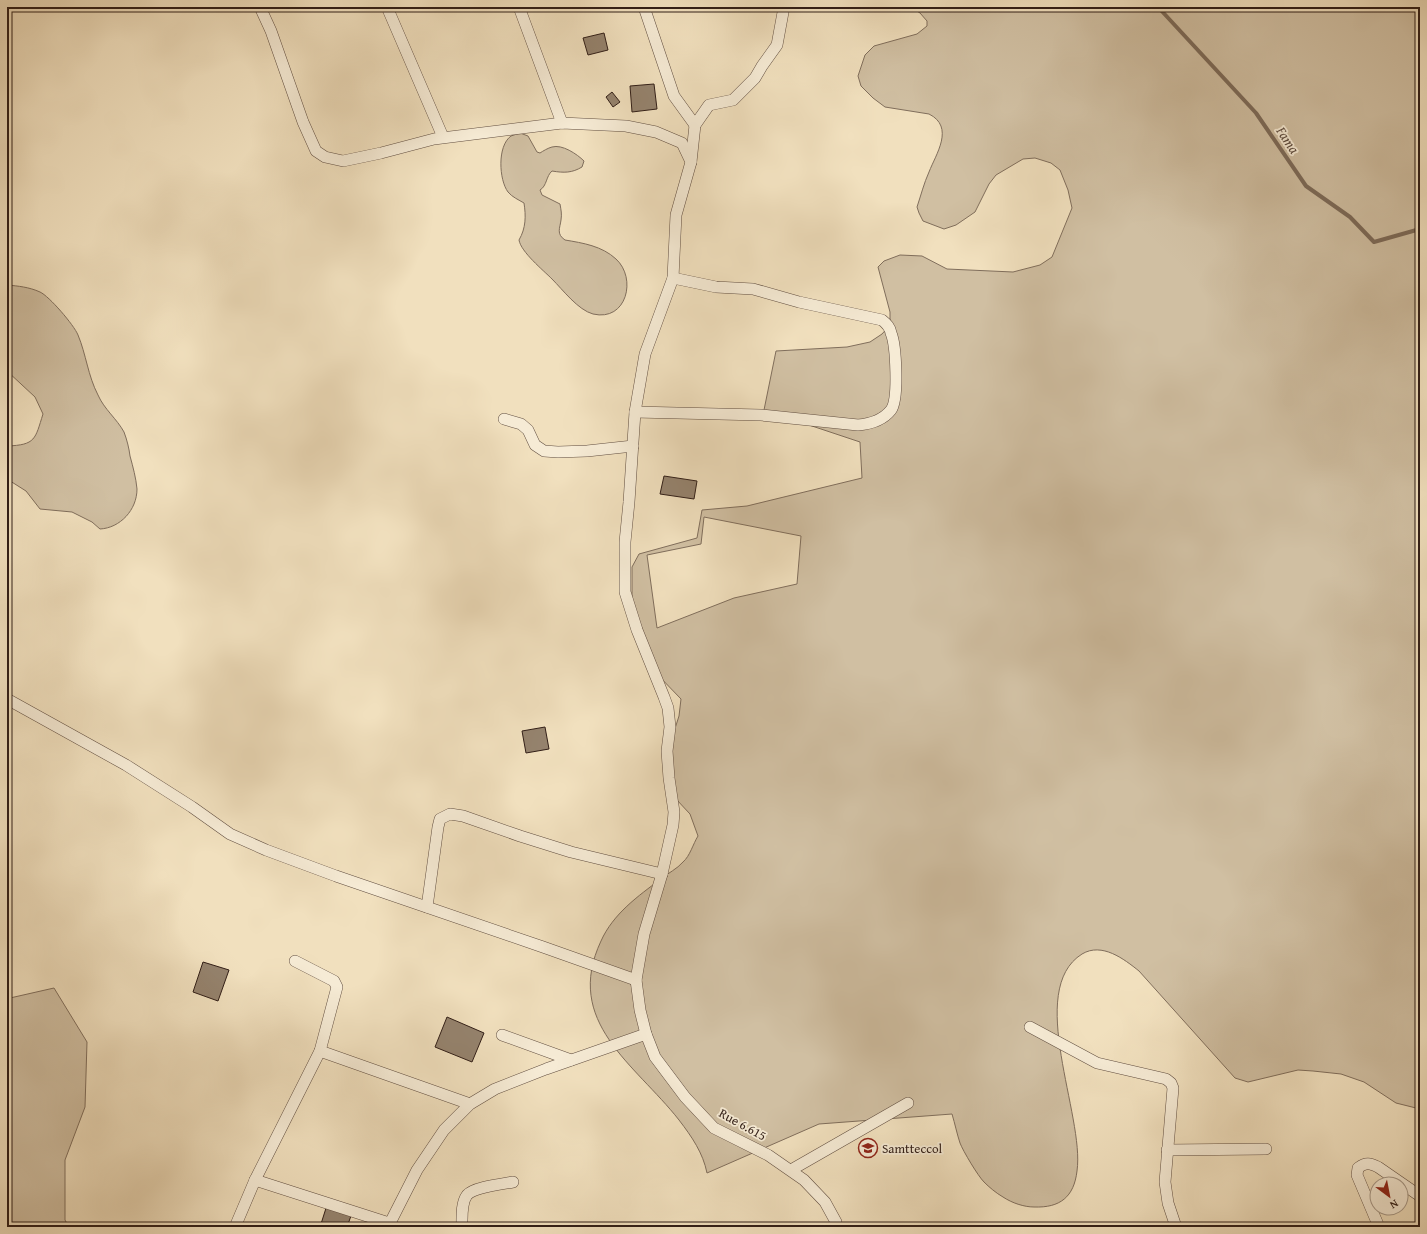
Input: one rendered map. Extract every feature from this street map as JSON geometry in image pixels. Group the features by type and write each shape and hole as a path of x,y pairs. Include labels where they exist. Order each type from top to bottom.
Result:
{"street":[{"path":"260,7 316,151 325,157 342,161 444,137 562,123 626,126 656,132 682,143 691,162"},
{"path":"387,7 444,137"},
{"path":"519,7 562,123"},
{"path":"644,7 674,96 695,125 710,105 733,100 755,78 777,45 784,7"},
{"name":"Rue 6.615","path":"695,125 691,162 676,215 673,278 644,354 635,412 629,502 624,542 625,592 637,630 668,708 670,727 667,751 674,812 673,825 662,874 644,934 636,980 640,1010 646,1034 655,1057 685,1097 714,1128 768,1155 804,1180 825,1202 836,1222 837,1227"},
{"path":"635,412 761,415 858,426 869,424 878,420 892,409 895,396 896,363 892,333 888,325 882,320 799,302 753,289 716,288 673,278"},
{"path":"504,419 520,424 528,430 535,445 544,451 587,451 633,446"},
{"path":"7,699 126,765 192,807 230,834 266,850 636,980"},
{"path":"427,907 440,819 450,814 463,816 571,852 662,874"},
{"path":"235,1227 255,1180 320,1051 337,987 334,981 295,961"},
{"path":"1030,1027 1097,1063 1166,1079 1171,1083 1173,1088 1165,1182 1168,1202 1176,1227"},
{"path":"255,1180 388,1225 417,1170 444,1130 470,1104 495,1089 571,1060 646,1034"},
{"path":"502,1035 571,1060"},
{"path":"320,1051 470,1104"},
{"path":"791,1170 908,1103"},
{"path":"1167,1150 1266,1149"},
{"path":"1379,1227 1357,1176 1358,1168 1364,1163 1371,1163 1378,1167 1420,1196"},
{"path":"462,1227 462,1210 467,1196 477,1189 513,1182"}],"shaded area":[{"path":"911,7 1420,7 1420,1109 1396,1103 1364,1082 1341,1074 1298,1070 1248,1082 1235,1078 1139,971 1120,957 1105,951 1097,950 1082,954 1066,971 1058,995 1057,1024 1077,1147 1077,1171 1073,1188 1064,1199 1058,1203 1043,1207 1030,1207 1014,1203 990,1188 978,1174 964,1152 952,1114 819,1124 707,1173 700,1152 679,1120 625,1060 609,1040 597,1018 591,995 592,970 601,941 606,931 627,906 678,867 690,853 698,836 690,814 676,799 670,775 672,738 679,716 681,699 654,671 632,621 632,567 639,554 697,538 702,510 747,506 862,478 860,442 764,410 776,351 847,347 870,342 882,334 890,325 890,312 878,267 884,261 900,255 922,256 947,269 1013,272 1040,265 1052,257 1072,208 1068,190 1060,170 1051,163 1035,158 1023,159 996,175 989,184 975,212 956,225 944,229 923,221 917,207 939,149 942,133 941,126 937,119 929,114 885,107 861,86 858,76 865,55 874,46 917,34 927,26 927,21 920,13","holes":["704,517 801,536 797,584 734,598 657,628 647,555 701,544"]},
{"path":"520,133 528,136 537,152 540,153 556,146 565,148 584,161 582,167 575,170 564,172 552,171 544,186 540,190 542,195 560,204 561,216 559,231 562,238 605,251 616,259 622,267 626,277 627,287 625,297 621,305 614,311 605,315 587,312 571,299 533,261 521,245 519,240 525,222 524,203 508,192 501,172 503,147 511,136"},
{"path":"7,285 19,286 40,292 49,299 67,318 76,330 92,380 101,400 124,432 135,477 137,489 136,497 131,511 120,521 107,528 100,529 92,522 72,512 40,509 26,491 7,479 7,446 24,444 33,439 36,435 43,414 35,397 7,371"},
{"path":"54,988 87,1042 85,1107 65,1160 65,1220 69,1227 7,1227 7,1002 10,998"}],"building":[{"path":"604,33 608,50 588,55 583,38"},
{"path":"654,84 657,109 632,112 630,86"},
{"path":"612,92 620,102 613,107 606,97"},
{"path":"664,476 697,481 694,499 660,494"},
{"path":"545,727 549,749 526,753 522,731"},
{"path":"203,962 229,970 218,1001 193,992"},
{"path":"447,1017 484,1033 472,1062 435,1047"},
{"path":"327,1205 352,1213 347,1227 320,1227"}],"waterway":[{"name":"Fama","path":"1158,7 1256,113 1306,186 1350,217 1374,242 1420,229"}],"place":[{"name":"Samtteccol","path":"868,1148"}]}
